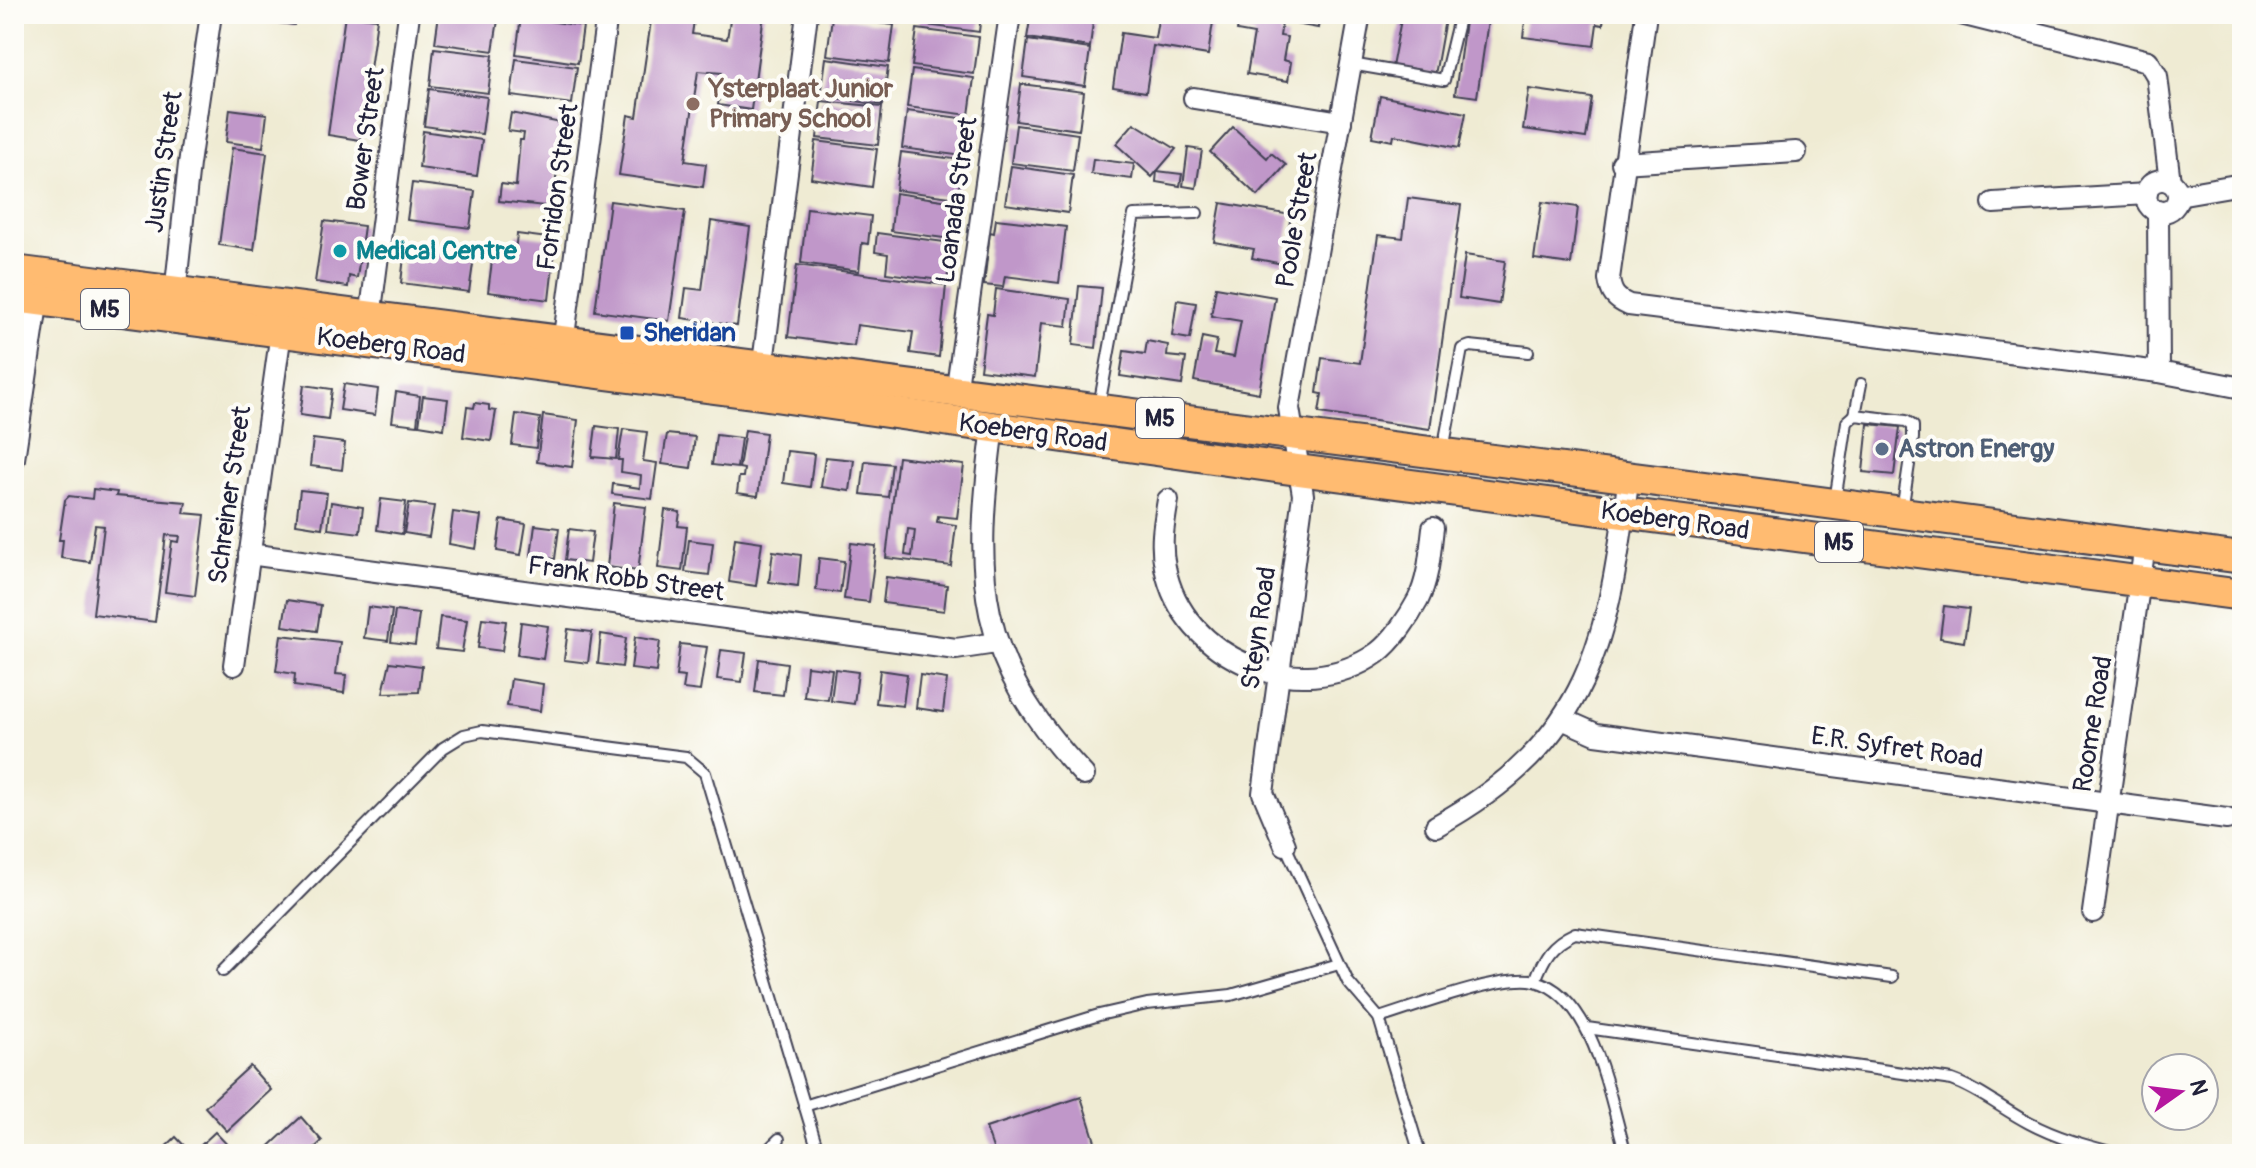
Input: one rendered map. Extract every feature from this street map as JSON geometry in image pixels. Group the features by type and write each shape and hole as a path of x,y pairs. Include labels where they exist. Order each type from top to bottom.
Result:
{"main road":[{"name":"Koeberg Road","path":"27,286 173,305 370,318 561,356"},
{"name":"Koeberg Road","path":"173,305 281,332 561,356 761,382 993,427 1301,471 2242,595"},
{"name":"Koeberg Road","path":"761,382 956,393 1629,475 2242,558"}],"street":[{"name":"Justin Street","path":"173,305 211,14"},
{"name":"Bower Street","path":"370,318 409,14"},
{"name":"Forridon Street","path":"561,356 607,14"},
{"path":"761,382 807,14"},
{"name":"Loanada Street","path":"956,393 1010,14"},
{"name":"Poole Street","path":"1301,471 1289,408 1360,14"},
{"path":"1646,14 1622,163 1609,279 1611,291 1618,300 1629,305 2159,372 2237,387"},
{"path":"1961,14 2148,61 2157,76 2174,189 2172,209 2158,211"},
{"path":"1194,98 1341,122"},
{"path":"1622,163 1796,152"},
{"path":"2159,372 2158,211 2147,201 2147,194 2155,182 2174,189 2242,184"},
{"path":"1993,203 2147,194"},
{"path":"14,459 27,286"},
{"name":"Schreiner Street","path":"234,665 281,332"},
{"path":"993,427 982,508 981,563 987,611 996,643 1033,716 1084,775"},
{"name":"Steyn Road","path":"1285,845 1263,793 1303,495 1301,471"},
{"path":"1436,826 1481,800 1515,773 1562,719 1580,688 1613,591 1629,475"},
{"path":"1168,500 1162,534 1165,568 1176,601 1195,629 1220,652 1251,668 1279,673 1317,676 1349,668 1378,652 1419,598 1429,565 1433,528"},
{"name":"Roome Road","path":"2093,912 2145,545"},
{"name":"Frank Robb Street","path":"249,554 956,649 996,643"},
{"name":"E.R. Syfret Road","path":"1562,719 1596,734 2227,819"}],"lane":[{"path":"1351,64 1444,80 1460,14"},
{"path":"1098,410 1134,215 1197,213"},
{"path":"1443,452 1462,349 1470,346 1528,352"},
{"path":"1835,503 1847,422 1855,415 1861,384"},
{"path":"1855,415 1906,421 1913,426 1902,512"},
{"path":"223,971 443,748 464,735 482,731 506,732 686,757 705,773 819,1154"},
{"path":"1285,845 1339,964 1358,997 1379,1018 1420,1154"},
{"path":"1535,981 1545,956 1556,941 1575,933 1892,977"},
{"path":"804,1106 1099,1015 1147,1004 1231,995 1339,964"},
{"path":"1379,1018 1501,982 1535,981 1560,994 1575,1007 1587,1028 1626,1154"},
{"path":"1587,1028 1952,1080 1976,1089 2000,1107 2064,1139 2118,1154"},
{"path":"764,1154 779,1139"}],"building":[{"path":"237,14 295,14 294,25 237,18"},
{"path":"439,14 499,14 493,51 435,43"},
{"path":"652,14 695,14 692,34 727,39 731,14 764,14 751,110 718,105 722,73 698,71 685,161 706,164 703,187 619,175 628,115 637,117"},
{"path":"851,14 895,14 894,21"},
{"path":"920,14 981,14 979,32 918,24"},
{"path":"1031,14 1094,14 1090,47 1027,38"},
{"path":"1159,14 1213,22 1208,55 1153,46 1146,92 1113,87 1121,33 1155,38"},
{"path":"1264,14 1320,14 1318,28 1263,18"},
{"path":"1402,14 1446,14 1435,75 1392,67"},
{"path":"1466,14 1489,14 1477,97 1455,94"},
{"path":"1526,14 1604,14 1603,25 1597,24 1594,46 1523,37"},
{"path":"345,15 377,19 360,140 328,135"},
{"path":"1240,16 1282,23 1280,36 1287,37 1283,60 1291,62 1288,81 1247,74 1254,34 1237,31"},
{"path":"521,17 583,26 578,63 516,54"},
{"path":"832,17 894,25 889,63 827,55"},
{"path":"917,29 979,37 974,74 912,66"},
{"path":"1028,40 1090,49 1085,86 1023,77"},
{"path":"434,48 493,55 488,93 430,86"},
{"path":"826,58 888,67 883,105 821,96"},
{"path":"516,59 577,67 572,104 511,96"},
{"path":"912,70 974,78 969,115 907,107"},
{"path":"1021,84 1084,92 1079,130 1016,121"},
{"path":"429,89 487,97 482,134 424,126"},
{"path":"1529,89 1592,98 1586,138 1523,129"},
{"path":"1380,96 1466,113 1459,148 1394,135 1393,141 1372,137"},
{"path":"821,101 882,107 878,145 817,138"},
{"path":"230,109 267,114 263,147 226,142"},
{"path":"907,111 968,119 963,156 902,148"},
{"path":"511,113 566,124 562,151 559,150 553,207 499,201 501,184 516,186 520,140 523,140 524,133 508,131"},
{"path":"1134,123 1176,149 1152,177 1116,144"},
{"path":"1016,125 1078,134 1073,171 1011,163"},
{"path":"1233,127 1267,158 1271,153 1286,165 1258,196 1210,152"},
{"path":"423,131 482,140 477,176 419,168"},
{"path":"816,141 877,149 872,187 811,178"},
{"path":"232,148 267,153 254,250 219,245"},
{"path":"1188,148 1202,150 1196,188 1183,186"},
{"path":"901,152 962,160 958,198 896,190"},
{"path":"1093,159 1134,164 1132,179 1091,174"},
{"path":"1011,166 1073,175 1068,213 1005,204"},
{"path":"1157,171 1182,174 1180,186 1156,182"},
{"path":"412,183 475,191 470,228 407,220"},
{"path":"895,193 956,202 951,239 891,231"},
{"path":"1408,198 1461,205 1430,429 1319,413 1322,394 1317,393 1322,358 1360,363 1378,235 1403,238"},
{"path":"610,201 685,211 669,321 595,311"},
{"path":"1542,202 1578,207 1571,264 1534,259"},
{"path":"1221,203 1291,215 1283,264 1252,258 1254,249 1214,242"},
{"path":"807,208 871,216 868,244 862,243 859,271 801,263"},
{"path":"996,219 1066,227 1059,283 1005,276 1003,287 984,285 990,232 994,233"},
{"name":"Medical Centre","path":"324,221 364,226 357,278 349,276 348,287 315,282"},
{"path":"711,221 750,227 737,326 682,318 686,288 702,290"},
{"path":"877,233 952,243 947,281 886,273 888,254 875,252"},
{"path":"517,234 556,239 549,300 488,292 493,253 515,252"},
{"path":"405,248 474,257 469,292 401,283"},
{"path":"1465,255 1505,261 1499,304 1459,298"},
{"path":"797,265 946,285 939,357 910,353 913,332 857,325 854,346 788,337"},
{"path":"1079,286 1102,288 1096,348 1073,345"},
{"path":"1216,287 1275,297 1259,393 1194,381 1202,337 1217,340 1214,354 1234,357 1241,321 1211,316"},
{"path":"996,289 1070,299 1067,326 1041,323 1035,377 980,370 987,314 993,315"},
{"path":"1177,300 1196,303 1190,339 1172,336"},
{"path":"1147,341 1168,345 1167,356 1186,358 1182,385 1120,376 1124,351 1145,354"},
{"path":"344,384 378,389 375,415 340,410"},
{"path":"304,385 332,389 328,419 300,415"},
{"path":"396,392 420,396 417,425 392,422"},
{"path":"423,396 448,399 444,429 419,425"},
{"path":"475,403 489,405 489,410 496,411 491,441 463,437 467,407 474,408"},
{"path":"516,414 540,418 536,448 512,445"},
{"path":"543,415 578,420 572,467 537,462"},
{"path":"1868,424 1900,427 1894,475 1863,472"},
{"path":"596,426 619,429 616,459 592,457"},
{"path":"623,429 647,432 643,461 657,463 652,499 612,494 613,484 640,488 641,475 621,472 622,460 618,460"},
{"path":"745,430 766,433 758,496 737,493 739,477 743,477 744,469 739,468"},
{"path":"667,434 695,437 691,468 662,464"},
{"path":"716,435 741,438 737,468 712,465"},
{"path":"313,439 345,443 342,470 310,466"},
{"path":"787,451 814,454 810,487 783,483"},
{"path":"825,457 854,460 850,491 821,487"},
{"path":"898,457 964,465 957,518 938,516 937,522 956,525 951,566 886,558","holes":["908,529 915,530 912,556 905,555"]},
{"path":"865,461 892,464 888,497 861,494"},
{"path":"93,489 117,492 116,496 186,502 184,513 205,515 195,596 165,592 172,541 179,542 180,536 166,535 155,622 93,614 104,526 95,525 90,562 61,558 63,540 59,540 65,500 69,496 92,499"},
{"path":"300,490 327,493 322,528 296,524"},
{"path":"381,499 406,502 402,534 377,530"},
{"path":"331,502 363,507 360,533 328,529"},
{"path":"409,503 434,506 429,537 404,533"},
{"path":"614,503 646,507 638,571 607,567"},
{"path":"665,510 680,512 678,526 687,527 682,571 658,568"},
{"path":"453,512 481,516 476,549 449,544"},
{"path":"501,520 526,524 521,555 497,551"},
{"path":"535,525 559,528 555,559 531,556"},
{"path":"569,529 593,532 589,563 565,560"},
{"path":"735,538 762,542 756,586 729,582"},
{"path":"689,540 713,543 709,575 685,572"},
{"path":"851,543 876,546 869,602 844,599"},
{"path":"773,551 801,555 798,586 769,582"},
{"path":"819,558 844,561 840,593 816,590"},
{"path":"886,577 947,585 944,611 883,603"},
{"path":"287,600 321,605 317,631 283,626"},
{"path":"1944,606 1969,609 1964,642 1940,638"},
{"path":"368,607 392,610 388,641 364,638"},
{"path":"395,611 419,614 415,645 391,642"},
{"path":"440,617 467,620 462,652 436,649"},
{"path":"482,618 506,621 502,651 478,648"},
{"path":"521,622 548,626 543,659 517,655"},
{"path":"568,629 592,632 588,663 564,660"},
{"path":"601,634 626,638 622,667 598,664"},
{"path":"281,635 340,642 336,674 346,675 344,693 294,686 295,674 276,671"},
{"path":"635,637 660,641 656,672 631,669"},
{"path":"680,644 707,647 700,691 683,689 685,677 676,676"},
{"path":"721,650 746,653 742,682 717,679"},
{"path":"759,659 787,663 783,695 755,692"},
{"path":"390,662 422,666 419,692 383,693"},
{"path":"807,666 832,669 828,700 804,697"},
{"path":"835,669 858,672 854,704 831,701"},
{"path":"880,670 907,674 903,706 876,703"},
{"path":"920,675 947,679 943,712 916,708"},
{"path":"511,679 543,684 540,711 507,706"},
{"path":"250,1066 271,1090 227,1131 205,1107"},
{"path":"1081,1097 1099,1154 995,1154 986,1128"},
{"path":"301,1117 322,1141 308,1154 261,1154"},
{"path":"215,1132 236,1154 208,1154 200,1146"},
{"path":"176,1137 192,1154 158,1154"}],"place":[{"name":"Ysterplaat Junior Primary School","path":"693,104"},
{"name":"Medical Centre","path":"340,251"},
{"name":"Sheridan","path":"627,333"},
{"name":"Astron Energy","path":"1882,449"}]}
